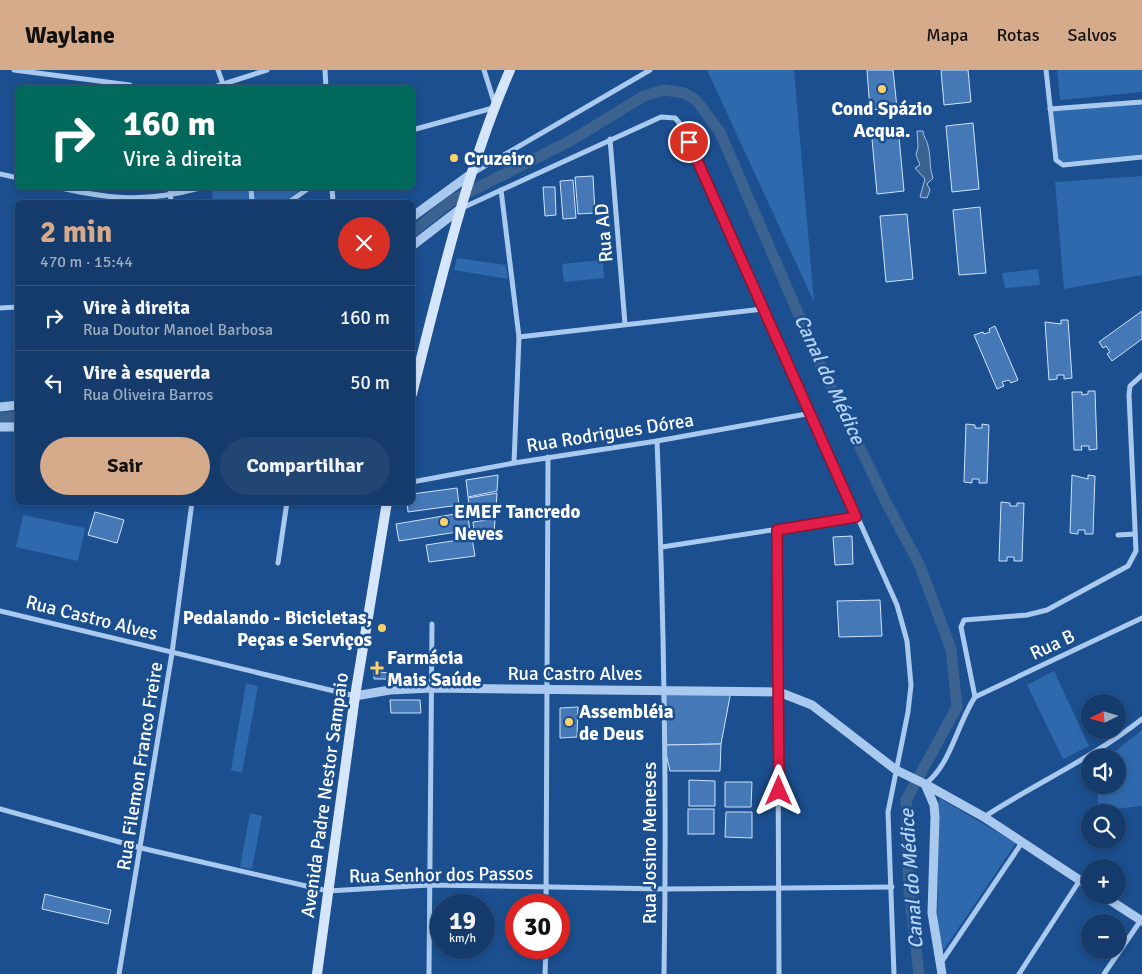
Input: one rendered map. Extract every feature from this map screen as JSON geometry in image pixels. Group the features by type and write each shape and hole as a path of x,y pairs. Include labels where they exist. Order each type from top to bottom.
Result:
{"main road":[{"path":"415,383 470,176 494,106 510,70"},
{"name":"Avenida Padre Nestor Sampaio","path":"317,974 355,696 387,505"}],"street":[{"path":"14,70 130,85"},
{"path":"218,70 223,84"},
{"path":"220,85 267,70"},
{"path":"325,70 326,85"},
{"path":"415,129 494,106 484,70"},
{"path":"415,215 470,176 650,70"},
{"path":"1046,70 1056,160 1058,163 1142,157"},
{"path":"1050,109 1142,102"},
{"path":"415,244 461,207 610,139 661,117 675,118 682,126 897,605 907,641 911,685 898,771 888,812 894,974"},
{"name":"Rua AD","path":"610,139 625,324"},
{"path":"0,174 15,177"},
{"path":"71,190 110,198 134,199 171,196 193,190"},
{"path":"170,190 171,200"},
{"path":"292,200 306,190"},
{"path":"500,190 519,337 514,463"},
{"path":"0,308 15,307"},
{"path":"519,337 763,309"},
{"path":"941,969 932,913 934,805 924,783 942,768 962,719 975,697 962,627 964,620 1027,615 1047,610 1128,566 1136,551 1129,395 1130,386 1142,375"},
{"path":"0,407 15,406"},
{"name":"Rua Rodrigues Dórea","path":"415,481 548,457 658,442 812,413"},
{"path":"0,427 15,427"},
{"name":"Rua Josino Meneses","path":"658,442 662,547 664,974"},
{"path":"546,894 548,457"},
{"name":"Rua Filemon Franco Freire","path":"119,974 172,653 192,505"},
{"path":"278,563 287,505"},
{"path":"662,547 856,517"},
{"path":"777,530 779,974"},
{"path":"1118,535 1135,534"},
{"name":"Rua Castro Alves","path":"0,612 355,696 390,690 432,688 547,691 779,692 812,705 898,771 924,783 984,817 1080,880"},
{"name":"Rua B","path":"975,697 1142,618"},
{"path":"429,974 432,624"},
{"path":"984,817 1040,782 1092,754 1142,719"},
{"name":"Rua Senhor dos Passos","path":"0,809 141,848 328,891 429,885 665,889 892,887"},
{"path":"941,969 1023,841"},
{"path":"1019,974 1080,880"},
{"path":"1104,974 1141,920 1116,904"},
{"path":"546,959 546,974"}],"shaded area":[{"path":"707,70 794,70 814,302"},
{"path":"1057,70 1142,70 1142,92 1060,100"},
{"path":"1142,104 1142,154 1064,162 1058,158 1053,111"},
{"path":"917,131 923,131 929,150 933,178 927,184 930,190 927,198 920,197 925,179 915,168 920,165 916,155 918,147"},
{"path":"1142,176 1142,275 1064,289 1055,182"},
{"path":"301,190 286,200 213,200 212,191"},
{"path":"457,258 506,265 508,279 454,270"},
{"path":"603,260 604,278 564,282 562,264"},
{"path":"1038,269 1040,285 1005,288 1002,273"},
{"path":"23,515 85,528 78,561 16,547"},
{"path":"1054,671 1081,729 1081,739 1086,739 1089,746 1063,759 1027,685"},
{"path":"246,683 258,686 242,773 231,770"},
{"path":"1142,730 1142,806 1126,808 1126,804 1098,804 1098,794 1126,794 1126,749 1118,749"},
{"path":"939,798 1016,843 941,954 937,933"},
{"path":"250,813 262,816 252,869 240,867"}],"building":[{"name":"Cond Spázio Acqua.","path":"867,70 893,70 897,108 870,110"},
{"path":"941,70 968,70 971,102 944,105"},
{"path":"973,123 979,189 952,192 946,126"},
{"path":"898,126 904,191 877,194 871,128"},
{"path":"593,176 595,213 578,214 575,177"},
{"path":"573,180 576,218 563,219 560,181"},
{"path":"543,187 555,187 556,215 545,216"},
{"path":"980,207 986,273 959,275 953,210"},
{"path":"907,214 913,279 886,282 880,216"},
{"path":"1142,311 1142,339 1112,361 1107,354 1110,352 1106,346 1103,348 1099,342"},
{"path":"1061,320 1068,320 1072,378 1064,379 1064,375 1057,375 1057,379 1049,380 1045,322 1061,324"},
{"path":"995,326 1018,380 1011,383 1009,380 1002,382 1004,386 997,389 974,335 990,332 989,329"},
{"path":"1088,391 1095,391 1097,449 1089,450 1089,446 1081,446 1082,450 1074,450 1072,392 1082,392 1082,395 1088,394"},
{"path":"966,424 975,425 975,428 982,428 982,424 989,425 987,483 979,483 979,479 972,479 972,483 964,482"},
{"path":"498,475 497,491 468,497 466,480"},
{"path":"1072,475 1088,479 1088,475 1095,476 1093,534 1085,534 1085,530 1078,530 1078,534 1070,533"},
{"path":"457,488 459,505 408,512 407,505 415,505 415,494"},
{"path":"497,493 496,509 471,514 468,498"},
{"path":"1001,502 1010,503 1010,506 1024,503 1022,561 1014,561 1014,557 1007,557 1007,561 999,561"},
{"path":"95,512 124,520 117,543 88,535"},
{"path":"467,512 470,530 399,541 396,524"},
{"path":"495,519 494,535 475,539 473,522"},
{"path":"852,536 853,564 835,565 833,537"},
{"path":"472,538 475,556 429,562 426,545"},
{"path":"880,600 882,636 839,637 837,601"},
{"name":"Farmácia Mais Saúde","path":"374,664 380,664 380,672 389,673 389,679 374,679"},
{"path":"662,690 731,691 721,744 664,745"},
{"path":"390,700 420,700 421,713 391,713"},
{"name":"Assembléia de Deus","path":"578,707 577,737 560,738 560,708"},
{"path":"721,744 720,771 670,771 664,745"},
{"path":"689,780 715,781 715,806 689,806"},
{"path":"725,782 752,782 751,807 725,807"},
{"path":"688,809 714,809 714,834 688,834"},
{"path":"726,812 752,812 752,838 725,837"},
{"path":"45,894 111,910 108,924 42,909"}],"waterway":[{"name":"Canal do Médice","path":"415,230 453,200 570,141 644,96 664,90 684,93 696,100 720,132 819,362 886,502 920,566 951,649 957,707 906,800 909,890 919,974"},
{"name":"Canal do Médice","path":"0,418 15,417"}],"place":[{"name":"Cond Spázio Acqua.","path":"882,89"},
{"name":"Cruzeiro","path":"454,158"},
{"name":"EMEF Tancredo Neves","path":"444,522"},
{"name":"Pedalando - Bicicletas, Peças e Serviços","path":"382,628"},
{"name":"Farmácia Mais Saúde","path":"377,668"},
{"name":"Assembléia de Deus","path":"569,722"}],"route":[{"path":"689,142 763,309 812,413 856,517 777,530 779,791"}]}
